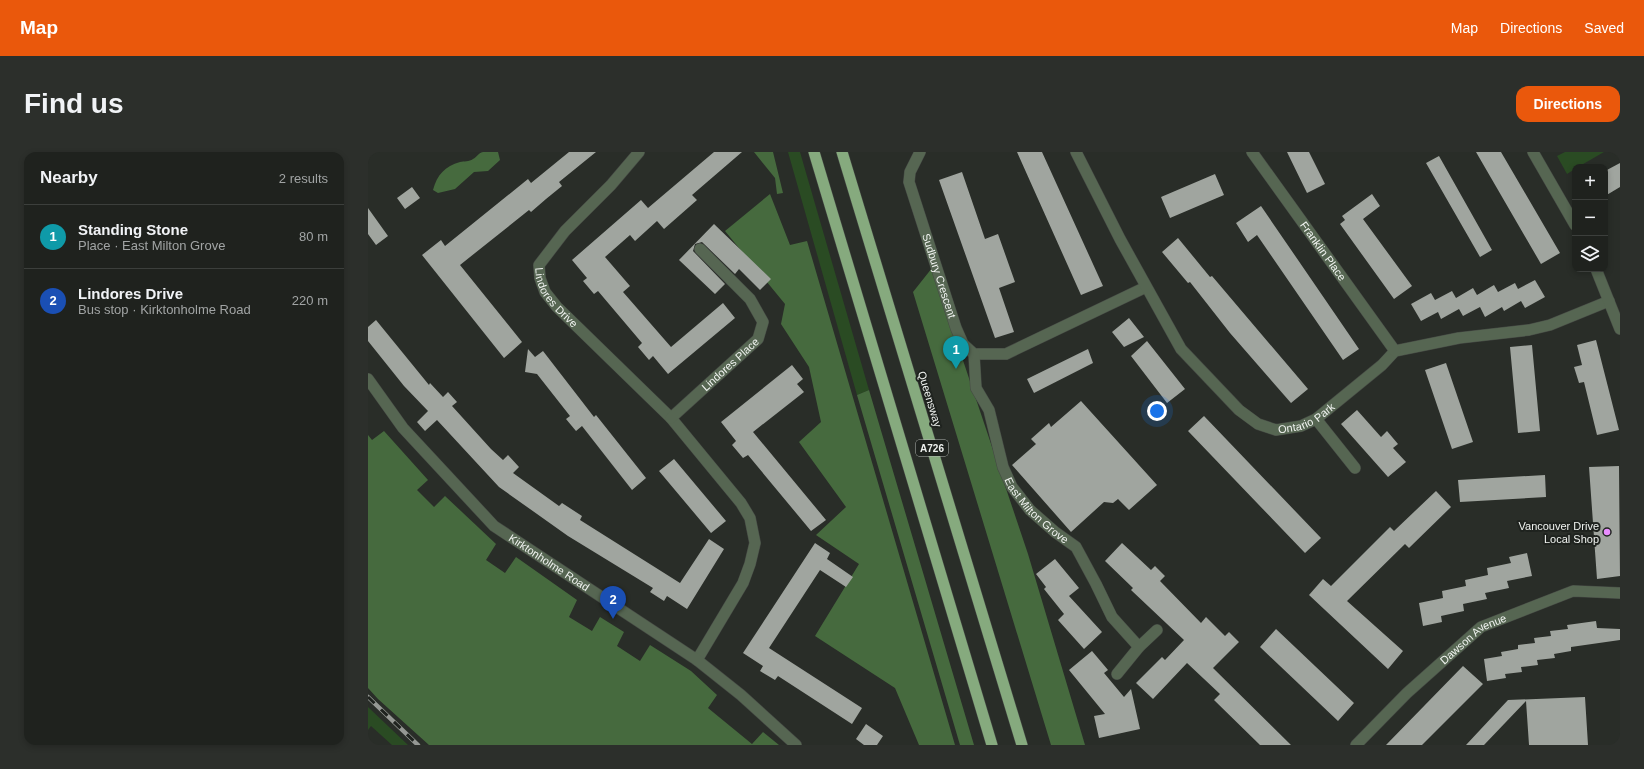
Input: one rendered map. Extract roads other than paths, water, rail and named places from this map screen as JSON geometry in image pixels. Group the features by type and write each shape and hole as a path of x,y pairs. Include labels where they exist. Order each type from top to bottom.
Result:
{"highway":[{"name":"A726","path":"814,152 992,745"},
{"name":"Queensway","path":"842,152 1022,745"}],"street":[{"name":"Lindores Drive","path":"639,152 611,185 564,231 539,265 540,278 546,292 557,307 671,418 741,503 750,518 755,543 750,564 743,583 697,660"},
{"name":"Sudbury Crescent","path":"920,152 910,172 910,182 956,328 963,344 974,354"},
{"name":"Ontario Park","path":"1076,152 1120,239 1181,349 1239,410 1258,424 1276,430 1301,426 1316,419 1382,365 1395,350"},
{"name":"Franklin Place","path":"1252,152 1395,350"},
{"path":"1533,152 1572,220"},
{"name":"Lindores Place","path":"671,418 758,339 763,322 750,300 700,250"},
{"path":"1597,272 1620,329"},
{"path":"974,354 1006,354 1146,287"},
{"path":"1395,350 1459,338 1529,330 1550,325 1609,301"},
{"name":"East Milton Grove","path":"974,354 976,388 989,410 1003,467 1012,487 1030,510 1055,532 1076,547 1112,617 1139,647"},
{"name":"Kirktonholme Road","path":"368,379 403,428 494,526 697,660 741,695 796,745"},
{"path":"1316,419 1355,468"},
{"name":"Dawson Avenue","path":"1356,745 1407,693 1482,627 1574,591 1620,593"},
{"path":"1117,674 1139,647 1156,630"}],"railway":[{"path":"368,697 418,745"}],"place":[{"name":"Standing Stone","path":"956,369"},
{"name":"Vancouver Drive Local Shop","path":"1607,532"},
{"name":"Lindores Drive","path":"613,619"}]}
